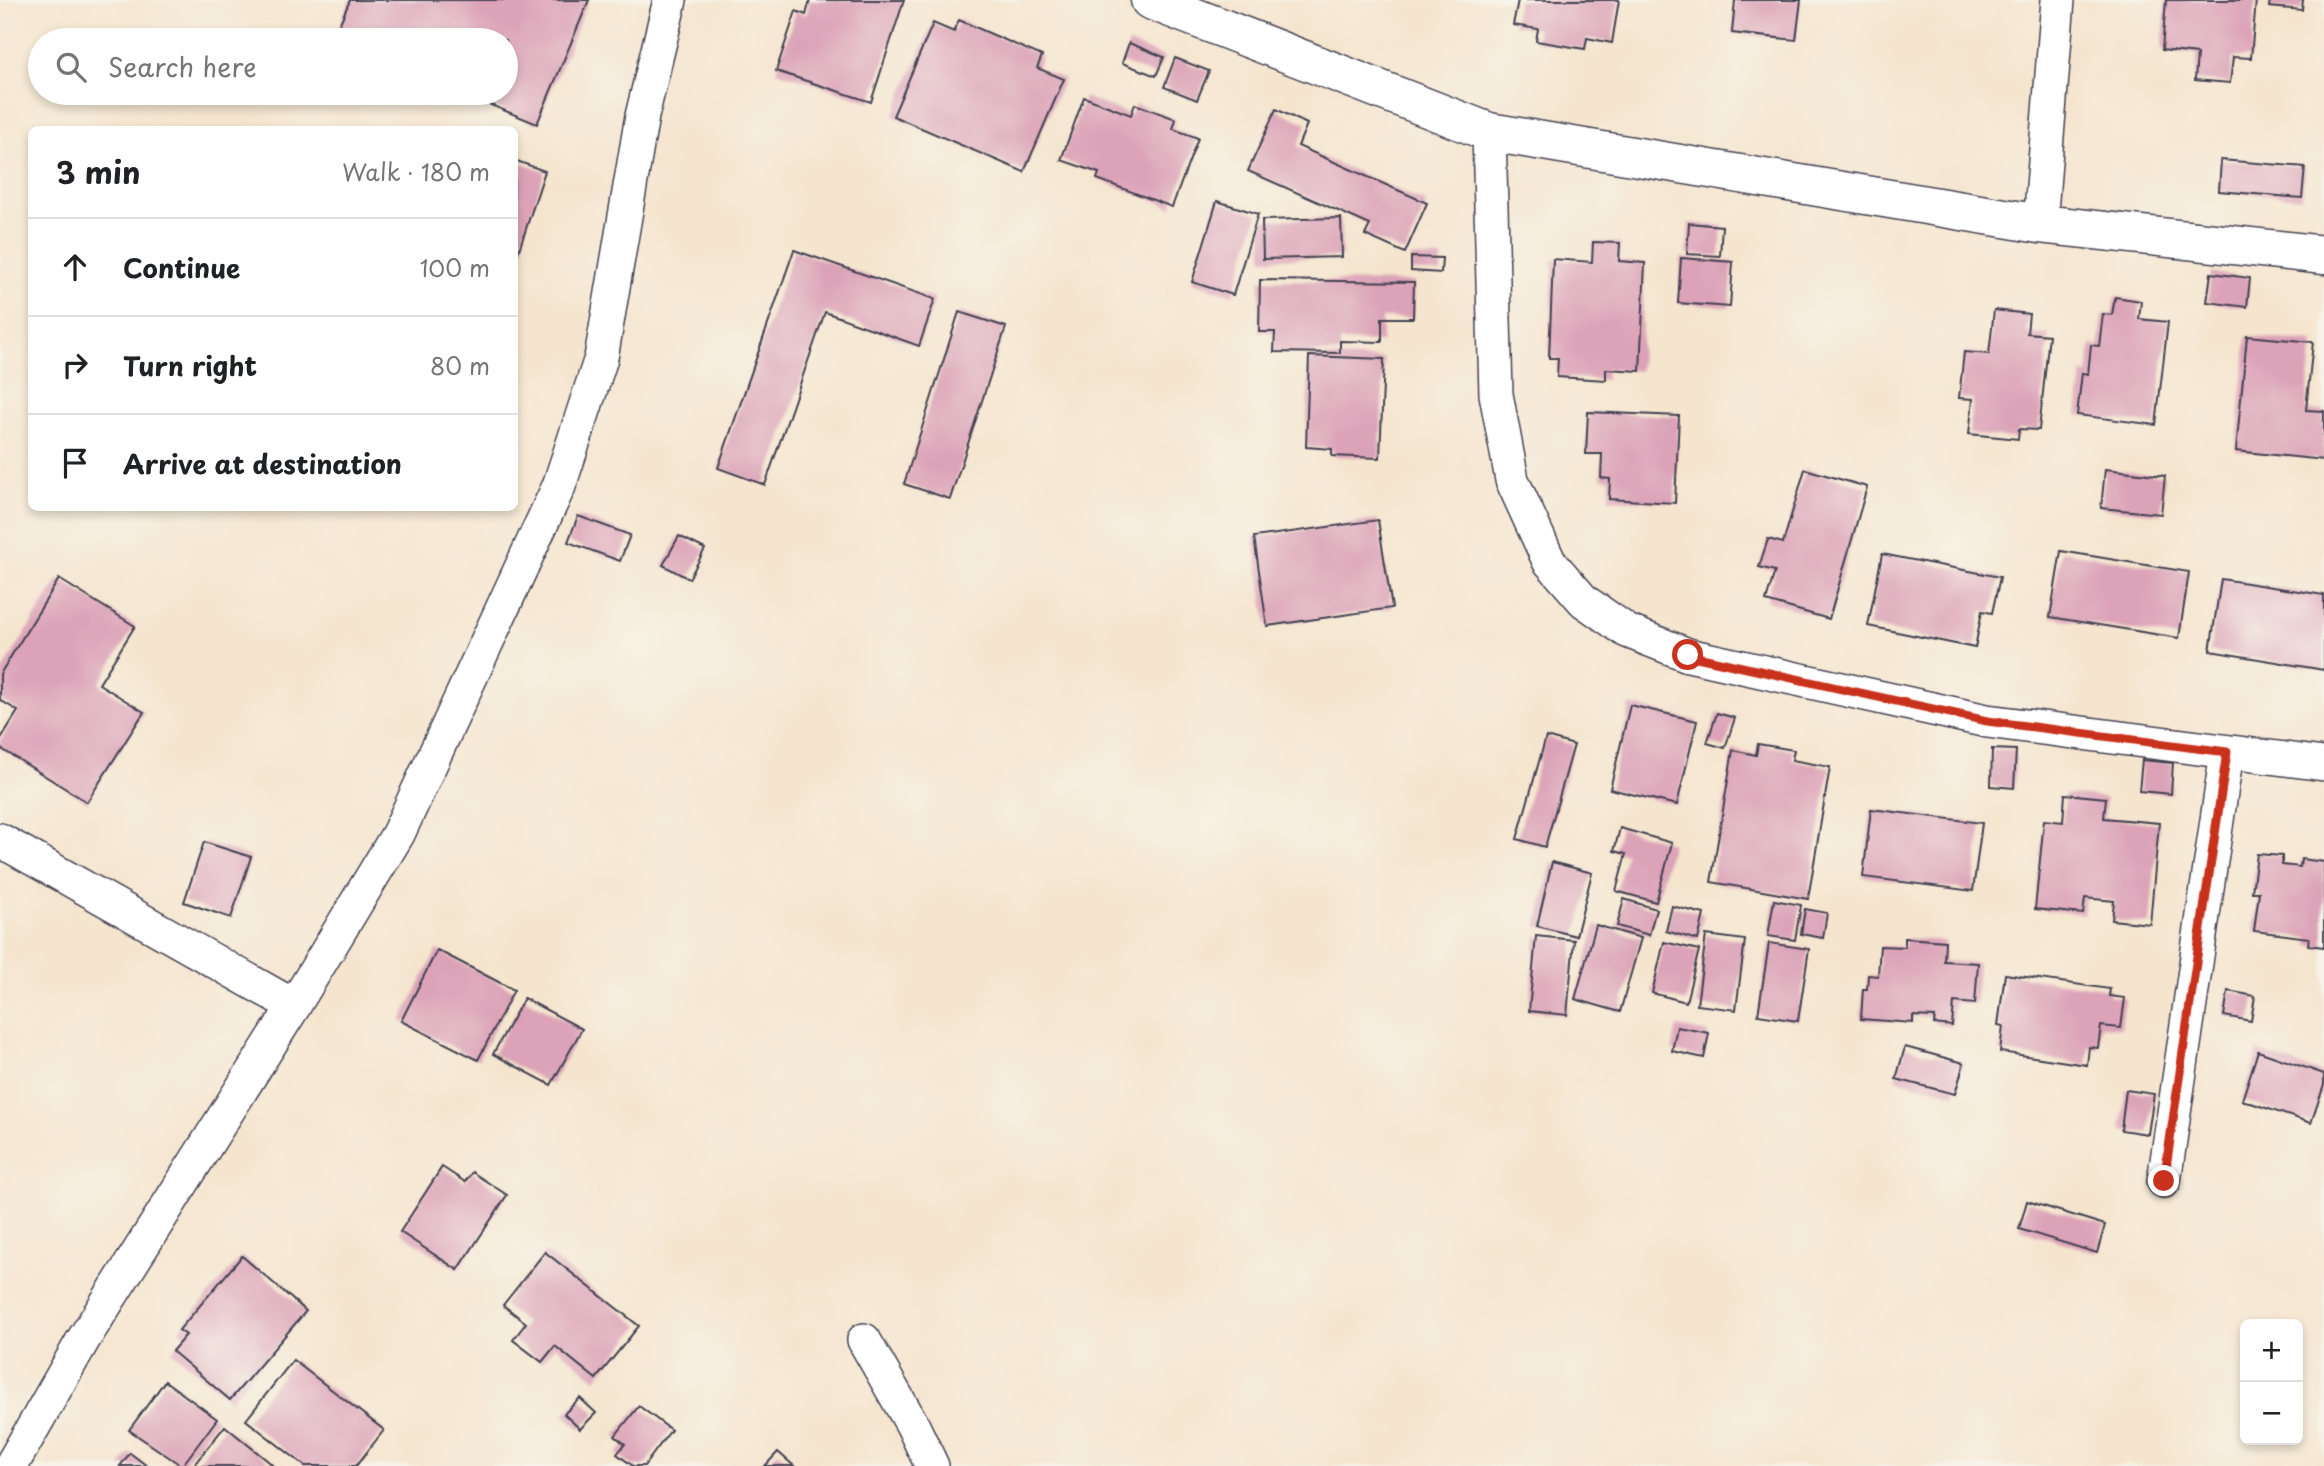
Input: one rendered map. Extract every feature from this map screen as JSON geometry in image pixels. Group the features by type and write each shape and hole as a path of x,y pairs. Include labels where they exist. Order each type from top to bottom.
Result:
{"street":[{"path":"11,1466 83,1340 294,1006 398,834 559,486 601,358 642,116 670,0"},
{"path":"1150,0 1489,132 2040,224 2324,256"},
{"path":"2040,224 2058,0"},
{"path":"1489,132 1496,394 1512,480 1549,562 1584,601 1627,631 1688,655 1987,721 2324,764"},
{"path":"2164,1181 2227,752"},
{"path":"0,840 294,1006"},
{"path":"864,1340 912,1424 932,1466"}],"building":[{"path":"350,0 589,0 537,124 491,105 518,105 518,28 338,28"},
{"path":"810,0 904,0 871,102 776,71 796,11 806,15"},
{"path":"1518,0 1619,0 1612,43 1587,38 1585,49 1536,41 1538,29 1513,25"},
{"path":"1735,0 1801,0 1796,40 1732,33"},
{"path":"2166,0 2256,0 2251,58 2233,57 2230,83 2195,80 2197,54 2162,50"},
{"path":"2270,0 2303,0 2302,10 2269,7"},
{"path":"959,20 1042,56 1037,68 1064,79 1024,172 893,116 933,23 954,32"},
{"path":"1129,43 1164,57 1156,76 1122,63"},
{"path":"1175,58 1209,71 1197,100 1164,87"},
{"path":"1084,97 1131,115 1135,104 1176,119 1173,129 1198,138 1172,207 1097,179 1099,173 1061,160"},
{"path":"1276,109 1307,124 1298,146 1427,203 1405,253 1365,235 1370,225 1248,171"},
{"path":"2221,160 2305,167 2302,198 2219,191"},
{"path":"518,161 545,171 518,253"},
{"path":"1217,201 1258,214 1233,295 1192,282"},
{"path":"1341,218 1342,257 1263,259 1262,220"},
{"path":"1689,223 1722,226 1720,256 1687,254"},
{"path":"1593,242 1620,243 1619,261 1645,263 1640,371 1606,369 1606,380 1557,377 1558,358 1549,358 1553,259 1592,262"},
{"path":"794,250 935,299 919,346 825,312 765,485 718,468"},
{"path":"1411,257 1442,258 1441,273 1411,271"},
{"path":"1681,258 1733,262 1730,307 1678,303"},
{"path":"2211,273 2250,278 2247,307 2207,302"},
{"path":"1260,280 1414,282 1413,318 1382,318 1382,342 1340,341 1340,353 1274,352 1275,332 1259,332"},
{"path":"2115,297 2141,301 2139,319 2168,322 2156,425 2077,415 2082,373 2088,374 2091,345 2099,346 2103,314 2112,315"},
{"path":"1994,310 2029,314 2027,333 2049,335 2039,430 2019,429 2018,439 1969,434 1973,399 1959,398 1964,352 1989,354"},
{"path":"959,312 1006,327 950,499 904,484"},
{"path":"2247,336 2313,342 2306,410 2324,411 2324,460 2236,451"},
{"path":"1309,356 1384,359 1380,458 1332,456 1332,449 1306,447"},
{"path":"1588,412 1679,416 1675,503 1609,499 1610,479 1601,478 1602,454 1586,454"},
{"path":"1805,469 1867,487 1829,619 1766,601 1775,571 1759,567 1768,539 1783,543"},
{"path":"2105,469 2165,476 2161,514 2101,508"},
{"path":"578,516 630,535 620,561 568,542"},
{"path":"1378,520 1392,608 1267,626 1254,537"},
{"path":"679,536 705,549 689,579 663,565"},
{"path":"2061,551 2189,572 2179,638 2050,617"},
{"path":"1882,554 2000,577 1992,613 1982,611 1975,648 1868,626"},
{"path":"59,579 135,626 99,684 144,712 87,802 0,748 0,740 18,711 0,700 0,674"},
{"path":"2221,579 2324,595 2324,670 2210,651"},
{"path":"1630,705 1697,721 1677,805 1610,789"},
{"path":"1717,713 1735,718 1725,748 1707,743"},
{"path":"1546,737 1574,745 1545,847 1517,839"},
{"path":"1758,744 1794,750 1792,760 1830,767 1808,899 1711,882 1733,750 1756,755"},
{"path":"1992,749 2016,750 2014,788 1991,786"},
{"path":"2142,760 2173,763 2171,794 2139,791"},
{"path":"2065,794 2106,798 2104,818 2159,823 2150,924 2112,920 2114,901 2085,898 2083,914 2035,909 2044,820 2063,822"},
{"path":"1871,809 1982,823 1973,891 1863,877"},
{"path":"1620,828 1672,843 1656,902 1616,891 1626,854 1614,851"},
{"path":"204,842 251,857 231,918 184,902"},
{"path":"2257,854 2282,856 2282,865 2300,867 2301,859 2324,862 2324,947 2308,945 2309,938 2254,931 2259,892 2252,892"},
{"path":"1552,862 1592,873 1576,936 1537,926"},
{"path":"1624,899 1656,909 1649,935 1617,926"},
{"path":"1774,900 1801,905 1795,940 1768,936"},
{"path":"1672,906 1704,914 1698,940 1666,931"},
{"path":"1805,909 1827,913 1823,938 1801,934"},
{"path":"1596,925 1641,938 1620,1012 1575,999"},
{"path":"1706,935 1745,940 1736,1010 1697,1005"},
{"path":"1536,936 1574,940 1567,1015 1529,1011"},
{"path":"1905,938 1945,941 1944,961 1978,963 1975,1004 1954,1002 1952,1026 1934,1024 1935,1017 1913,1016 1913,1023 1861,1019 1863,989 1867,989 1868,975 1878,976 1880,946 1905,947"},
{"path":"1664,942 1699,950 1686,1002 1652,993"},
{"path":"1769,943 1809,949 1798,1021 1758,1015"},
{"path":"437,950 514,990 478,1060 401,1021"},
{"path":"2005,974 2110,989 2109,996 2125,998 2121,1028 2101,1026 2098,1048 2089,1047 2087,1065 2000,1052 2003,1026 1998,1025"},
{"path":"2228,991 2255,996 2251,1021 2224,1016"},
{"path":"524,998 582,1029 551,1085 493,1054"},
{"path":"1677,1027 1709,1033 1704,1058 1672,1051"},
{"path":"1905,1047 1964,1063 1955,1094 1896,1079"},
{"path":"2258,1051 2324,1074 2324,1085 2311,1123 2242,1100"},
{"path":"2126,1090 2154,1094 2148,1134 2121,1130"},
{"path":"442,1167 465,1182 472,1172 507,1195 458,1270 400,1232"},
{"path":"2027,1201 2105,1225 2097,1253 2019,1229"},
{"path":"545,1252 639,1326 596,1379 555,1346 542,1362 513,1340 526,1323 503,1305"},
{"path":"242,1256 306,1311 230,1400 172,1351 186,1335 179,1330"},
{"path":"293,1360 384,1430 356,1466 305,1466 246,1420"},
{"path":"165,1381 217,1419 182,1466 129,1430"},
{"path":"580,1398 596,1413 580,1429 564,1414"},
{"path":"639,1406 671,1430 644,1466 633,1466 617,1454 625,1444 615,1436"},
{"path":"225,1426 274,1466 193,1466"},
{"path":"778,1452 794,1466 765,1466"},
{"path":"130,1453 147,1466 120,1466"}],"route":[{"path":"1688,655 1987,721 2227,752 2164,1181"}]}
